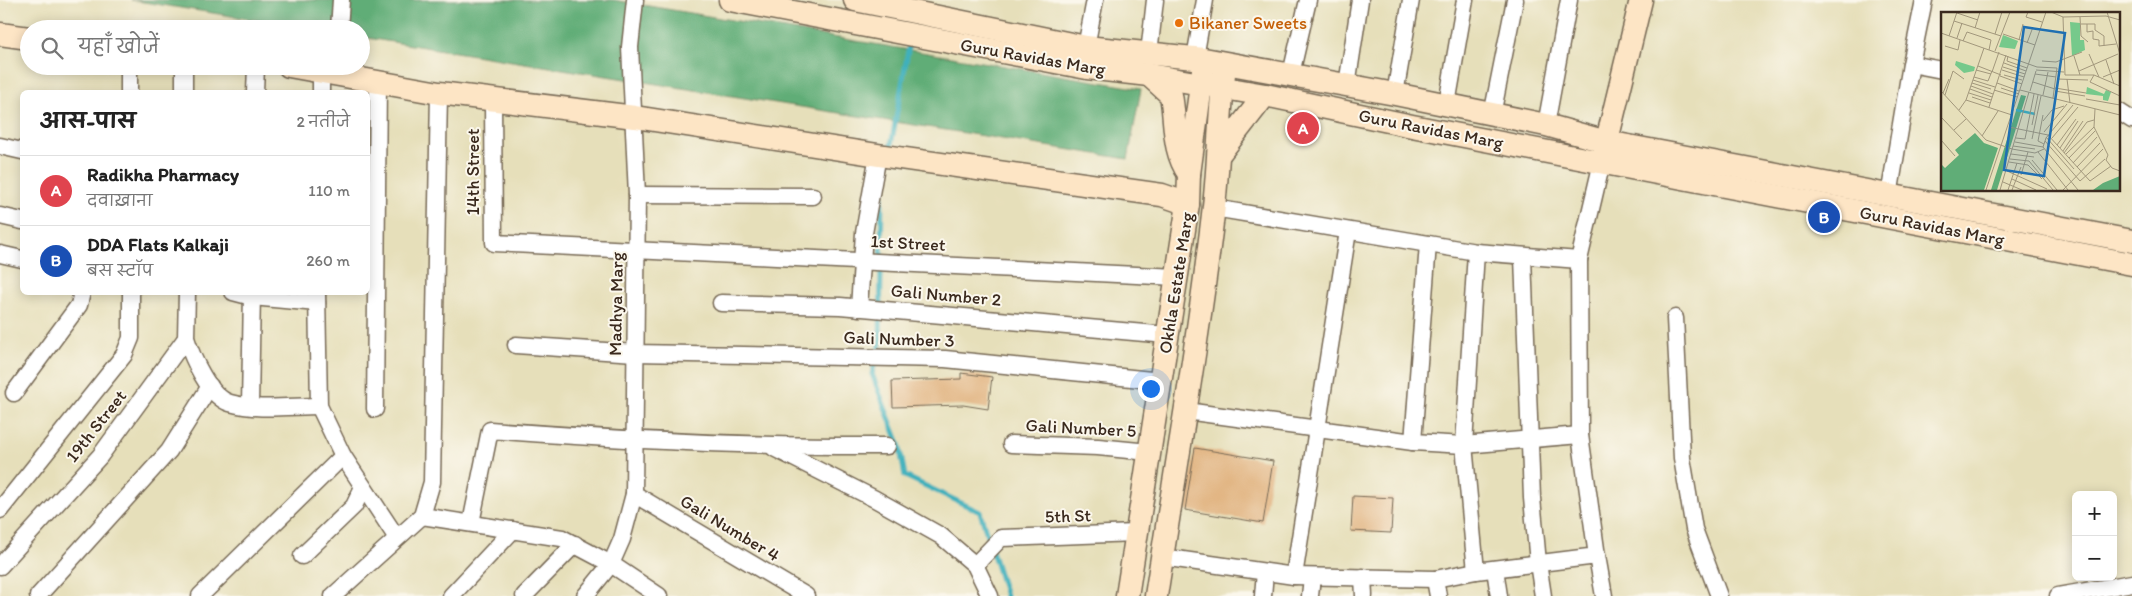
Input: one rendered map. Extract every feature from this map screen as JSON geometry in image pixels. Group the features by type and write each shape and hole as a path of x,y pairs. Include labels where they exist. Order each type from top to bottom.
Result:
{"main road":[{"name":"Guru Ravidas Marg","path":"730,0 1087,68 1149,75 1265,95 1412,126 1605,152 1889,196 2132,241"},
{"name":"Guru Ravidas Marg","path":"855,0 1086,47 1208,60 1447,104 1546,125 1605,152 2132,264"},
{"path":"1605,152 1641,0"},
{"path":"0,36 20,37"},
{"name":"Okhla Estate Marg","path":"1156,596 1186,411 1220,153 1208,60"},
{"path":"1149,75 1167,89 1171,95 1177,150 1181,163 1189,174"},
{"path":"328,76 378,82 493,101 635,116 878,155 1162,195 1188,204"},
{"name":"Okhla Estate Marg","path":"1127,596 1188,204 1189,174 1211,86"},
{"path":"1220,153 1265,95"}],"street":[{"path":"340,20 341,0"},
{"name":"Madhya Marg","path":"585,596 611,564 622,539 634,494 637,195 635,116 630,47 635,0"},
{"path":"1086,47 1095,0"},
{"path":"1149,53 1155,0"},
{"path":"1205,0 1208,60"},
{"path":"1291,74 1308,0"},
{"path":"1347,85 1360,0"},
{"path":"1396,94 1411,0"},
{"path":"1447,104 1465,0"},
{"path":"1492,115 1515,0"},
{"path":"1546,125 1569,0"},
{"path":"1889,196 1910,64 1924,0"},
{"path":"1910,64 1941,70"},
{"path":"128,90 129,75"},
{"path":"184,75 184,90"},
{"path":"255,90 256,75"},
{"path":"375,409 378,82"},
{"path":"333,596 422,516 432,482 440,93"},
{"name":"14th Street","path":"493,101 494,243"},
{"path":"2120,112 2132,120"},
{"path":"0,146 20,150"},
{"path":"1604,596 1580,435 1579,260 1605,152"},
{"path":"859,308 860,261 878,155"},
{"path":"637,195 813,196"},
{"path":"1214,208 1476,252 1579,260"},
{"path":"0,216 20,221"},
{"path":"1294,576 1348,231"},
{"name":"1st Street","path":"494,243 1177,277"},
{"path":"1413,442 1428,244"},
{"path":"1476,252 1464,444 1476,571"},
{"path":"0,254 20,259"},
{"path":"1523,257 1532,498 1543,596"},
{"path":"14,393 79,305 81,295"},
{"path":"0,510 124,355 131,338 131,295"},
{"path":"187,295 186,338 195,366 210,386 228,403 250,406 319,406"},
{"path":"250,406 252,295 317,298 319,406 343,456 397,538"},
{"name":"Gali Number 2","path":"721,303 859,308 1167,335"},
{"path":"1675,318 1684,467 1694,529 1719,596"},
{"name":"19th Street","path":"0,566 100,456 186,338"},
{"name":"Gali Number 3","path":"516,345 635,353 944,360 1160,381"},
{"path":"38,596 169,451 210,386"},
{"path":"1186,411 1413,442 1464,444 1580,435"},
{"path":"471,523 490,430 770,447 887,446"},
{"name":"Gali Number 5","path":"1011,444 1098,447 1149,452"},
{"path":"770,447 941,536 975,565 990,596"},
{"path":"200,596 343,456"},
{"path":"302,556 354,506 363,487"},
{"name":"Gali Number 4","path":"634,494 806,596"},
{"path":"422,516 562,538 611,564 660,596"},
{"path":"451,596 513,530"},
{"name":"5th St","path":"975,565 1002,538 1136,533"},
{"path":"524,596 575,544"},
{"path":"1162,557 1294,576 1435,579 1495,568 1597,556"},
{"path":"1495,568 1499,596"},
{"path":"1263,596 1266,572"},
{"path":"1310,596 1312,576"},
{"path":"1363,578 1364,596"},
{"path":"1435,579 1438,596"},
{"path":"2058,596 2132,583"}],"green space":[{"path":"131,0 613,0 1141,89 1128,159 370,38 370,20 256,20"}],"building":[{"path":"961,373 992,377 988,409 963,405 893,407 892,381 961,379"},
{"path":"1195,448 1273,461 1263,523 1185,510"},
{"path":"1353,496 1393,498 1391,533 1351,531"}],"waterway":[{"path":"890,151 909,45"},
{"path":"888,161 882,194 880,344 872,374 899,444 905,476 980,512 1006,596"}],"place":[{"name":"Bikaner Sweets","path":"1179,23"},
{"name":"Radikha Pharmacy","path":"1303,128"},
{"name":"DDA Flats Kalkaji","path":"1824,217"}]}
